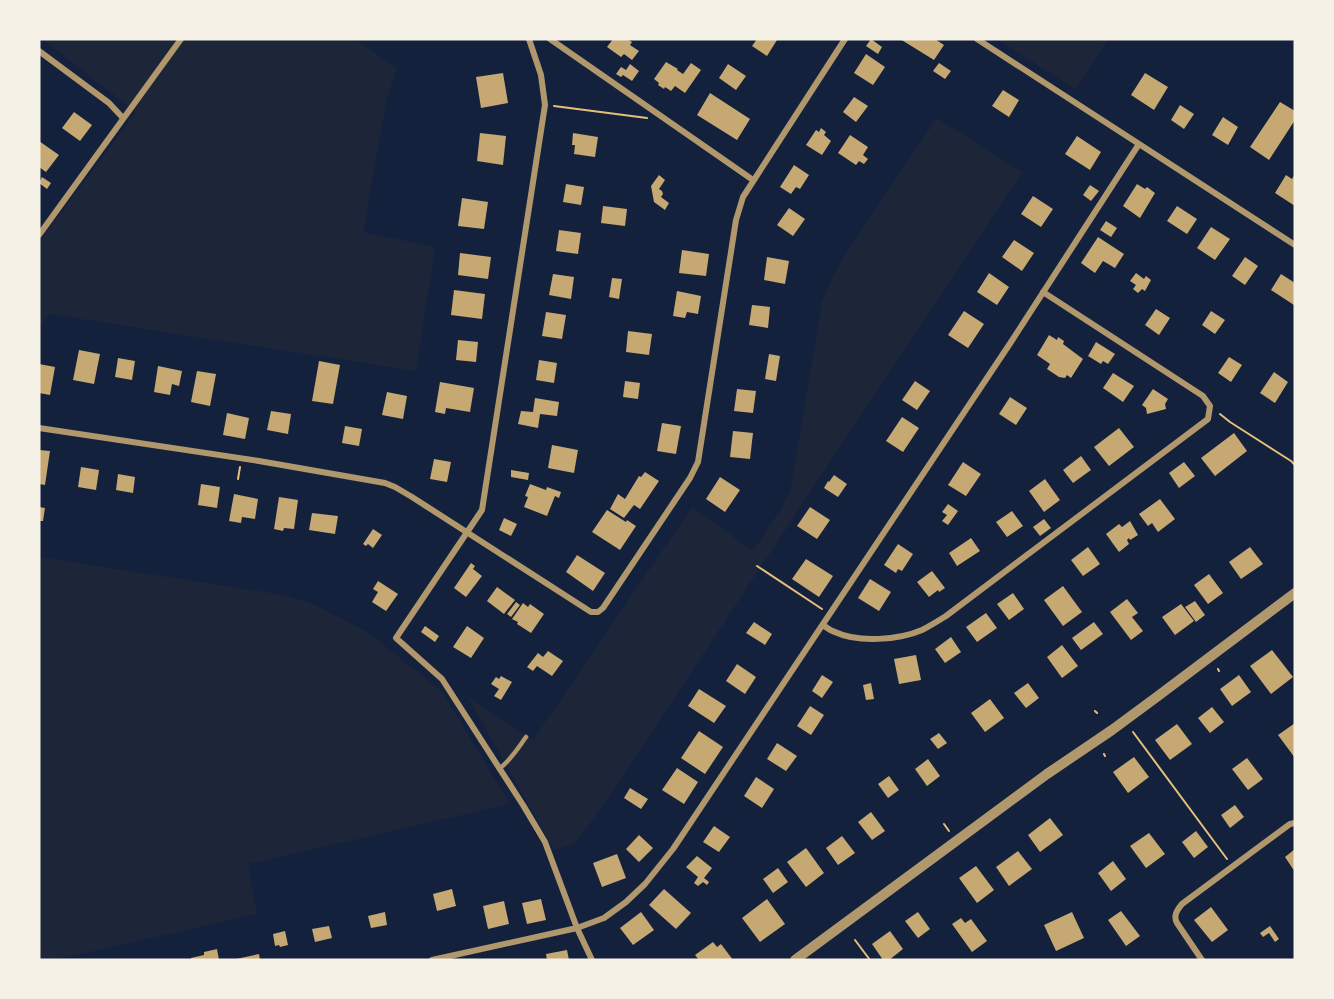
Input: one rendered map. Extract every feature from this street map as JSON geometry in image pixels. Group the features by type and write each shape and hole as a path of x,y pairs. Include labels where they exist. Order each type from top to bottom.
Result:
{"street":[{"path":"39,236 181,39"},
{"path":"529,39 541,75 545,105 482,510 396,638 442,679 545,842 592,960"},
{"path":"550,39 753,180"},
{"path":"39,428 259,461 384,483 412,497 591,612 598,612 603,608 690,478 698,462 736,220 743,197 845,39"},
{"path":"976,39 1295,244"},
{"path":"39,51 108,103 123,118"},
{"path":"432,960 578,928 604,918 645,884 673,849 823,625 1139,144"},
{"path":"823,625 836,633 867,639 894,638 921,630 946,616 1208,419 1210,406 1203,396 1043,292"},
{"path":"795,960 1047,774 1139,710 1295,593"},
{"path":"1202,960 1176,923 1176,912 1182,904 1295,823"}],"lane":[{"path":"499,769 517,751 526,736"}],"path":[{"path":"545,105 653,119 659,115"},
{"path":"1210,406 1295,465"},
{"path":"238,479 240,470"},
{"path":"757,566 830,614"},
{"path":"1133,732 1233,866"},
{"path":"855,940 870,960"}],"shaded area":[{"path":"42,39 355,39 397,68 387,98 363,232 435,247 416,371 49,314 39,329 39,242 136,112"},
{"path":"997,39 1108,39 1076,90"},
{"path":"937,118 1022,172 608,798 575,844 554,850 467,696 533,740 692,507 753,551 790,492 822,302 834,273"},
{"path":"39,557 284,595 313,604 366,631 443,692 510,804 248,864 257,914 54,960 39,960"}],"building":[{"path":"613,39 627,39 632,42 630,45 639,51 632,60 624,54 621,57 607,47"},
{"path":"757,39 777,40 767,56 752,46"},
{"path":"871,39 882,47 878,54 866,46"},
{"path":"900,39 935,39 944,45 934,60"},
{"path":"866,54 885,67 873,85 854,73"},
{"path":"666,62 683,74 691,63 701,70 685,93 675,86 671,91 665,87 664,89 654,79"},
{"path":"939,63 951,71 945,79 933,71"},
{"path":"630,64 639,71 632,81 623,75 621,77 616,74 621,67 626,70"},
{"path":"728,64 746,76 736,90 719,78"},
{"path":"503,73 508,103 481,108 476,77"},
{"path":"1145,73 1168,87 1154,110 1131,95"},
{"path":"1003,90 1019,100 1009,117 992,106"},
{"path":"710,93 750,119 737,140 697,115"},
{"path":"854,97 868,106 856,122 843,112"},
{"path":"1280,102 1295,111 1295,120 1269,160 1250,147"},
{"path":"1180,105 1194,114 1184,129 1171,120"},
{"path":"74,112 92,125 80,141 62,128"},
{"path":"1223,117 1238,127 1228,145 1212,135"},
{"path":"821,128 826,132 824,135 831,141 822,155 806,145 816,130 819,132"},
{"path":"480,133 506,136 503,165 477,161"},
{"path":"573,133 598,137 595,157 574,154"},
{"path":"850,135 868,147 863,155 868,159 864,164 859,161 856,165 838,153"},
{"path":"1077,136 1101,152 1090,170 1065,154"},
{"path":"39,141 59,155 46,172 39,167"},
{"path":"794,165 809,175 800,189 796,187 791,194 780,187"},
{"path":"1295,174 1295,206 1275,193 1286,175 1292,179"},
{"path":"659,175 665,180 659,189 663,194 661,197 669,203 665,210 654,202 651,186"},
{"path":"42,177 51,183 47,189 39,183"},
{"path":"566,184 584,187 581,205 563,202"},
{"path":"1137,184 1155,193 1140,218 1123,206"},
{"path":"1090,185 1099,191 1091,201 1083,195"},
{"path":"1033,196 1053,209 1041,227 1021,214"},
{"path":"462,198 488,202 484,229 458,226"},
{"path":"603,206 627,209 625,226 601,223"},
{"path":"1177,206 1197,219 1187,234 1167,221"},
{"path":"789,208 805,219 793,236 777,225"},
{"path":"1106,221 1117,228 1111,237 1100,230"},
{"path":"1211,227 1230,239 1215,260 1197,248"},
{"path":"559,230 581,233 578,254 556,251"},
{"path":"1098,237 1124,254 1115,268 1103,261 1095,273 1081,263"},
{"path":"1014,240 1034,253 1022,271 1002,257"},
{"path":"682,250 709,254 706,276 679,273"},
{"path":"460,253 491,257 488,279 458,275"},
{"path":"767,257 789,261 785,284 764,280"},
{"path":"1245,257 1258,266 1245,285 1232,276"},
{"path":"989,273 1009,287 997,305 977,292"},
{"path":"1136,273 1144,279 1146,276 1151,280 1145,291 1142,289 1138,293 1133,289 1136,285 1130,281"},
{"path":"553,274 574,277 571,299 549,295"},
{"path":"1281,274 1295,283 1294,305 1271,290"},
{"path":"612,278 622,279 619,299 609,297"},
{"path":"454,290 485,294 482,319 451,315"},
{"path":"677,291 701,296 698,314 687,312 685,318 673,316"},
{"path":"752,305 770,307 768,328 749,325"},
{"path":"1156,309 1170,318 1159,335 1145,325"},
{"path":"964,311 984,324 968,348 948,335"},
{"path":"1211,311 1225,320 1215,334 1202,325"},
{"path":"546,312 566,315 562,339 542,336"},
{"path":"628,331 652,334 649,355 626,352"},
{"path":"1049,335 1064,341 1063,344 1083,359 1071,378 1067,375 1065,378 1059,377 1047,369 1050,364 1037,355"},
{"path":"458,340 478,342 476,362 456,360"},
{"path":"1096,342 1115,354 1108,364 1103,361 1101,364 1088,356"},
{"path":"79,350 100,354 94,384 73,380"},
{"path":"769,354 780,356 776,381 765,379"},
{"path":"1229,357 1242,365 1231,382 1218,373"},
{"path":"118,358 135,361 132,380 115,377"},
{"path":"539,360 557,363 554,383 536,380"},
{"path":"319,361 340,365 333,404 312,401"},
{"path":"39,364 55,367 50,395 39,393"},
{"path":"158,366 182,371 179,386 172,384 170,395 154,392"},
{"path":"197,371 216,374 210,406 191,402"},
{"path":"1274,372 1288,382 1275,403 1260,393"},
{"path":"1113,373 1134,386 1123,402 1103,388"},
{"path":"625,381 640,383 638,399 623,397"},
{"path":"915,381 930,391 917,410 902,400"},
{"path":"440,382 474,388 470,412 446,408 445,414 435,412"},
{"path":"737,389 756,391 753,413 734,411"},
{"path":"1153,389 1168,399 1165,404 1166,409 1147,414 1146,408 1142,405"},
{"path":"387,392 407,396 403,419 382,415"},
{"path":"1010,397 1027,408 1016,425 999,414"},
{"path":"535,398 559,402 557,416 540,414 538,428 518,424 521,411 533,412"},
{"path":"271,411 291,414 288,434 267,430"},
{"path":"227,413 249,418 245,439 223,435"},
{"path":"902,417 919,428 903,452 886,441"},
{"path":"662,423 681,426 676,454 657,451"},
{"path":"345,426 362,429 359,446 342,443"},
{"path":"1119,428 1134,447 1109,466 1094,447"},
{"path":"733,431 753,433 750,459 730,457"},
{"path":"1234,433 1247,451 1215,476 1201,458"},
{"path":"552,445 578,450 574,473 548,468"},
{"path":"39,450 50,451 45,485 39,484"},
{"path":"1081,456 1091,470 1073,483 1063,470"},
{"path":"434,459 451,462 447,482 430,479"},
{"path":"963,462 981,474 966,496 948,485"},
{"path":"1184,462 1195,476 1179,488 1169,473"},
{"path":"81,467 99,470 96,490 78,487"},
{"path":"511,470 529,473 528,480 511,477"},
{"path":"645,472 659,481 640,509 634,505 624,518 610,509 618,494 625,499 639,476 641,477"},
{"path":"118,474 135,477 133,493 116,490"},
{"path":"834,475 847,484 838,497 824,488"},
{"path":"720,477 740,490 725,512 706,499"},
{"path":"1045,479 1060,500 1044,512 1029,491"},
{"path":"201,484 220,487 217,508 198,505"},
{"path":"530,484 546,490 547,487 561,492 559,498 555,496 547,516 524,507 528,497 525,496"},
{"path":"234,494 258,499 255,519 242,517 241,523 229,521"},
{"path":"279,497 298,500 294,529 284,528 283,531 274,529"},
{"path":"1160,499 1175,519 1158,532 1152,523 1148,526 1139,514"},
{"path":"948,504 958,511 948,525 942,521 947,515 942,512"},
{"path":"39,507 45,508 43,521 39,521"},
{"path":"810,507 830,520 817,539 797,526"},
{"path":"607,510 636,526 620,550 592,532"},
{"path":"1012,511 1023,526 1007,537 996,522"},
{"path":"312,513 338,516 335,534 309,530"},
{"path":"504,518 517,524 511,536 499,530"},
{"path":"1044,519 1051,528 1040,536 1033,527"},
{"path":"1130,521 1138,535 1130,540 1129,538 1127,540 1129,544 1119,552 1106,534 1119,524 1122,527"},
{"path":"373,529 382,535 373,548 368,544 366,546 363,544"},
{"path":"971,538 980,551 957,566 949,553"},
{"path":"898,544 913,554 902,571 898,569 896,573 884,565"},
{"path":"1088,547 1100,564 1083,576 1071,560"},
{"path":"1250,547 1263,564 1241,579 1229,562"},
{"path":"577,555 605,573 593,591 566,572"},
{"path":"806,559 833,576 819,597 792,579"},
{"path":"471,563 475,566 473,569 482,576 466,597 454,588"},
{"path":"932,571 945,588 929,597 917,582"},
{"path":"1209,574 1223,593 1208,604 1194,585"},
{"path":"870,579 891,592 879,611 858,598"},
{"path":"378,581 398,594 386,611 372,602 378,592 373,589"},
{"path":"1063,586 1082,612 1063,626 1044,600"},
{"path":"497,587 515,600 504,614 487,601"},
{"path":"1013,593 1024,609 1009,620 997,604"},
{"path":"1127,599 1138,613 1132,617 1143,631 1131,640 1110,612"},
{"path":"1195,601 1205,615 1196,622 1185,607"},
{"path":"516,602 520,605 511,617 507,614"},
{"path":"523,603 528,607 530,604 544,614 531,633 512,619"},
{"path":"1181,604 1194,621 1175,635 1162,617"},
{"path":"986,613 997,628 977,642 966,627"},
{"path":"754,622 772,634 765,645 746,633"},
{"path":"1094,622 1103,634 1081,650 1072,638"},
{"path":"425,626 439,636 435,642 421,632"},
{"path":"467,626 484,638 471,658 453,647"},
{"path":"951,637 961,652 945,663 935,649"},
{"path":"1062,645 1078,666 1062,678 1047,657"},
{"path":"1272,650 1293,677 1271,694 1250,666"},
{"path":"548,651 563,661 552,676 537,666 533,671 527,667 538,653 543,657"},
{"path":"916,655 921,680 899,684 894,659"},
{"path":"737,664 756,677 745,694 726,681"},
{"path":"822,675 833,682 822,698 812,691"},
{"path":"1239,675 1251,692 1232,706 1220,689"},
{"path":"501,676 512,682 501,700 494,696 499,689 491,684 496,677 499,679"},
{"path":"871,683 874,699 866,700 863,685"},
{"path":"1028,683 1039,698 1026,708 1014,693"},
{"path":"699,689 726,706 714,723 688,706"},
{"path":"990,699 1004,718 985,732 971,713"},
{"path":"810,706 824,715 811,735 797,726"},
{"path":"1212,707 1224,722 1210,733 1198,718"},
{"path":"1295,723 1295,758 1278,735"},
{"path":"1177,724 1192,744 1170,760 1155,740"},
{"path":"699,731 723,747 705,774 681,758"},
{"path":"939,733 947,743 938,749 930,739"},
{"path":"777,743 797,756 786,771 767,759"},
{"path":"1134,757 1149,777 1128,793 1113,772"},
{"path":"1247,758 1263,779 1248,790 1232,769"},
{"path":"928,759 940,776 927,786 915,769"},
{"path":"677,768 698,782 684,804 662,790"},
{"path":"889,776 899,790 888,798 878,784"},
{"path":"756,777 774,789 762,808 744,796"},
{"path":"630,788 648,799 641,809 624,798"},
{"path":"1235,805 1244,817 1230,828 1221,815"},
{"path":"871,812 885,831 872,840 858,822"},
{"path":"1050,818 1063,835 1040,852 1028,835"},
{"path":"714,826 730,837 719,852 703,842"},
{"path":"1196,831 1208,847 1194,858 1182,842"},
{"path":"1149,833 1165,854 1146,868 1130,846"},
{"path":"639,835 653,848 639,862 626,849"},
{"path":"842,836 855,853 838,865 826,848"},
{"path":"806,848 824,873 806,887 787,862"},
{"path":"1295,849 1295,872 1285,857"},
{"path":"1018,851 1032,869 1009,886 996,867"},
{"path":"617,854 626,878 602,887 593,863"},
{"path":"697,856 712,868 704,878 709,882 707,885 703,882 698,886 694,883 698,877 686,867"},
{"path":"1113,861 1126,879 1111,891 1098,873"},
{"path":"976,866 994,890 977,903 959,878"},
{"path":"778,868 788,882 773,893 763,879"},
{"path":"452,889 456,906 437,911 433,894"},
{"path":"664,889 691,913 676,929 649,905"},
{"path":"541,899 546,920 527,924 522,903"},
{"path":"767,899 785,924 760,942 742,918"},
{"path":"504,901 509,924 488,929 483,906"},
{"path":"1211,907 1228,930 1212,942 1194,920"},
{"path":"1121,911 1140,936 1126,946 1108,920"},
{"path":"385,912 387,925 371,928 368,916"},
{"path":"641,912 654,930 633,945 620,928"},
{"path":"918,912 930,929 918,938 905,921"},
{"path":"1072,912 1084,938 1056,951 1044,925"},
{"path":"961,918 965,923 971,919 987,941 972,952 952,924"},
{"path":"329,926 332,938 315,942 312,929"},
{"path":"1270,926 1279,939 1275,942 1269,933 1263,937 1260,933"},
{"path":"285,931 288,945 275,946 273,934"},
{"path":"890,931 903,949 889,960 883,960 872,944"},
{"path":"713,942 717,947 721,944 733,960 699,960 695,955"},
{"path":"217,949 219,960 191,960 191,958 204,955 204,952"},
{"path":"567,950 569,960 547,960 546,954"},
{"path":"259,954 260,960 236,960 236,959"}]}
